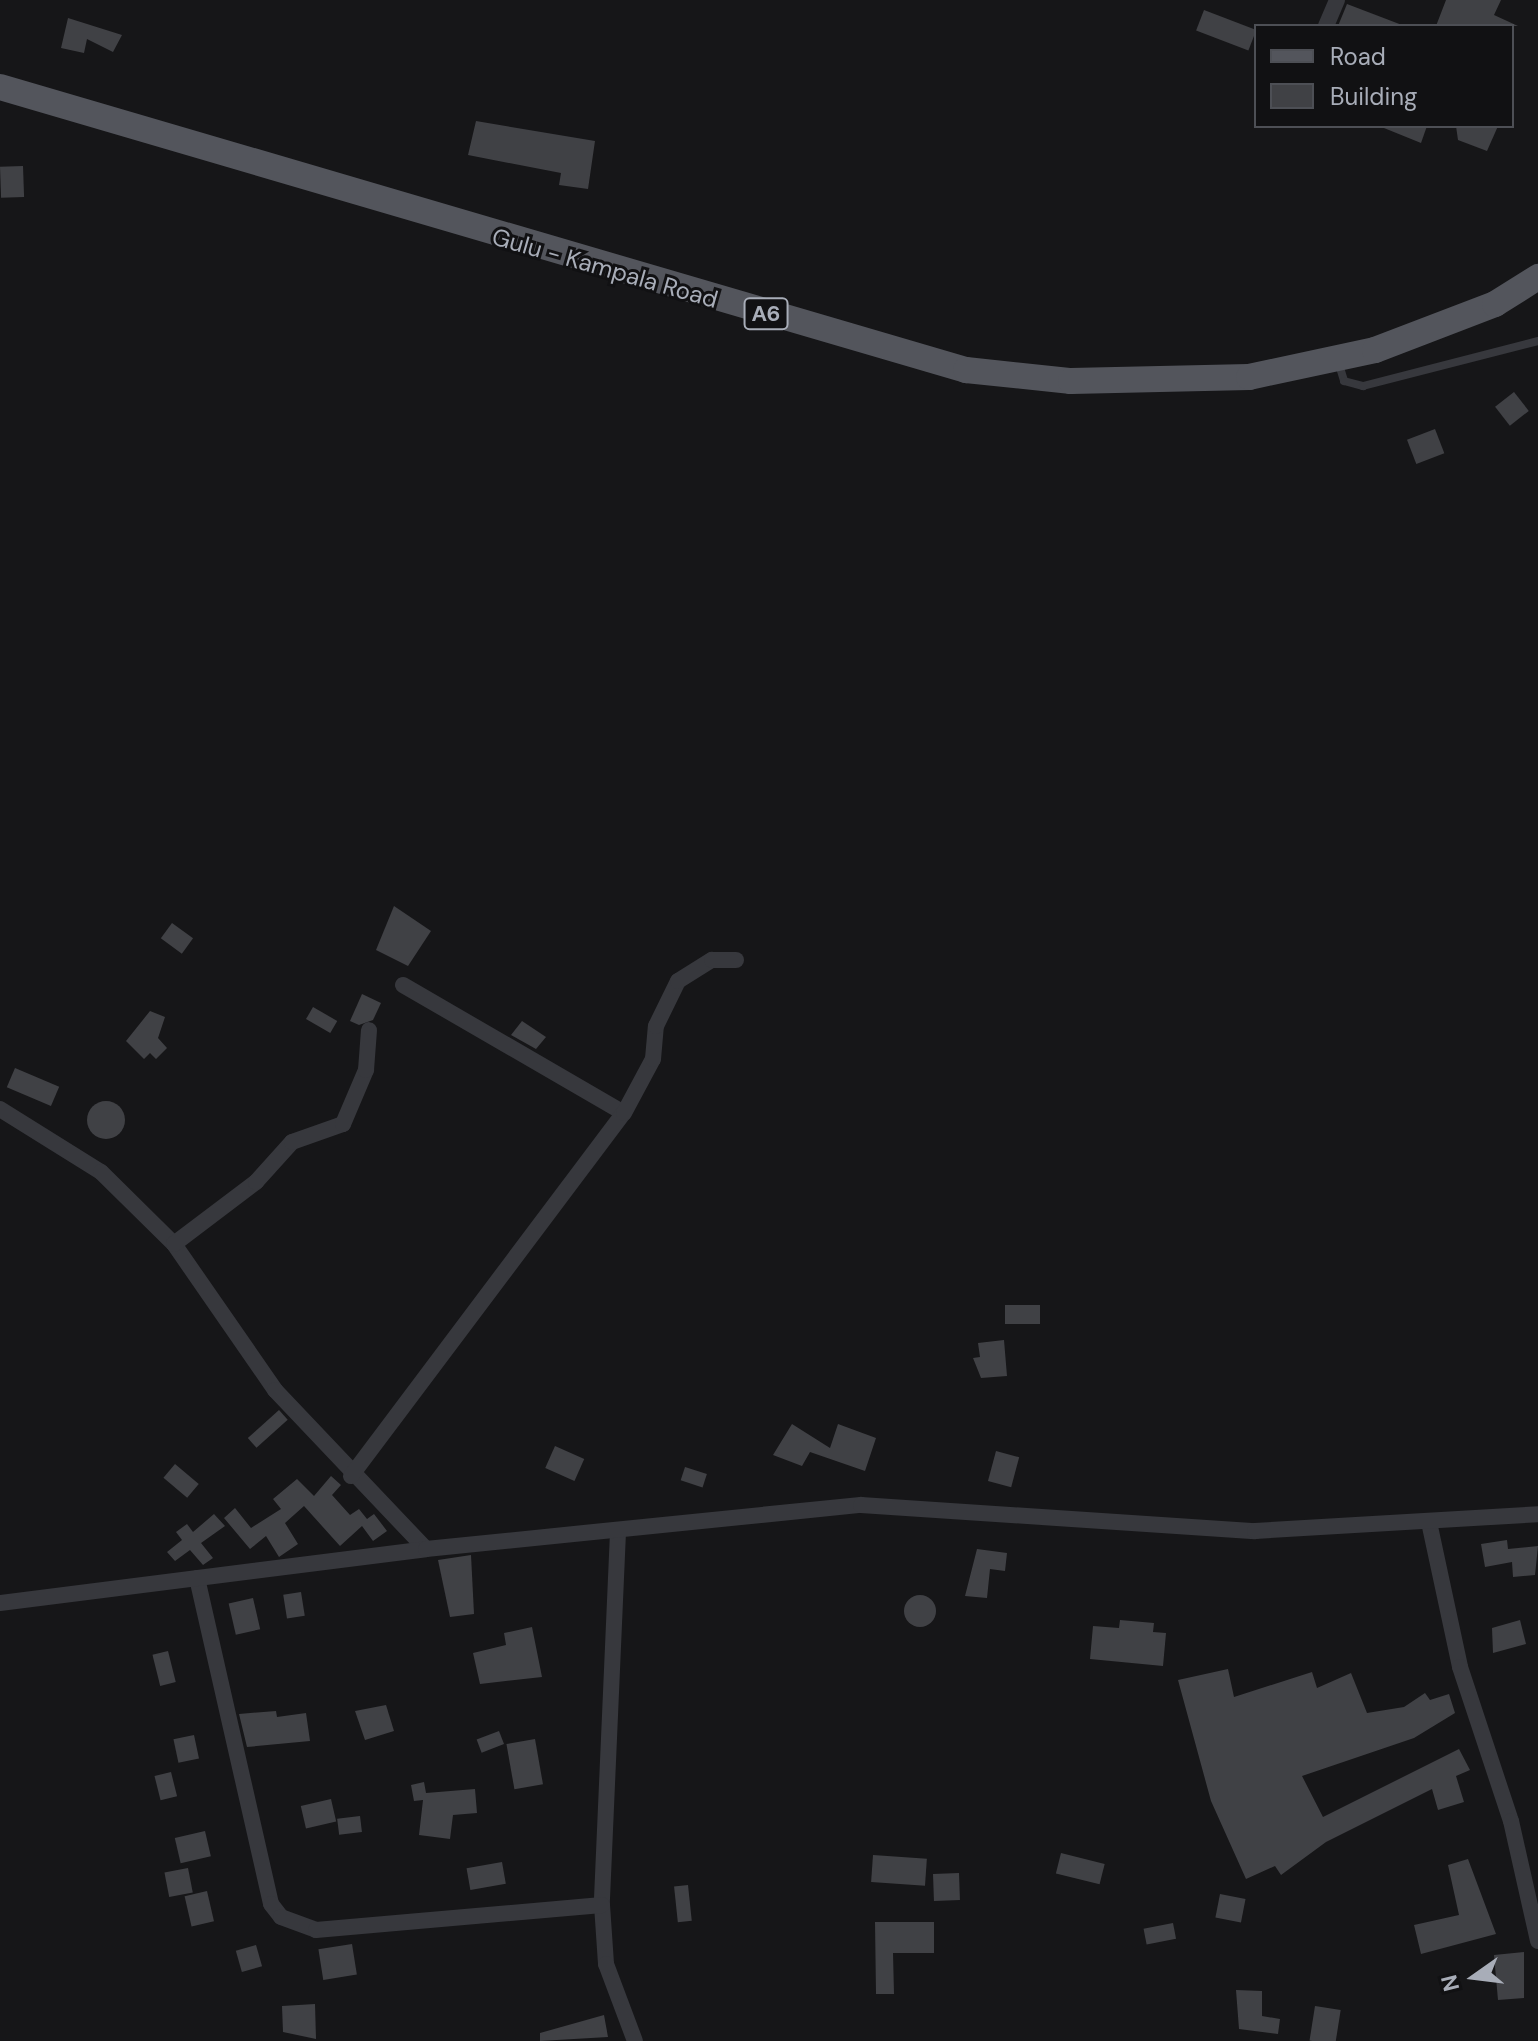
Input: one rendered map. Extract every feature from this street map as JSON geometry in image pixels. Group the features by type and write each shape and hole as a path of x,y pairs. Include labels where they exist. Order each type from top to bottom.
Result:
{"main road":[{"name":"Gulu - Kampala Road","path":"0,87 966,370 1158,382 1249,377 1338,360 1495,304 1538,277"}],"street":[{"path":"1327,24 1337,0"},
{"path":"351,1476 624,1113 653,1059 656,1026 678,981 712,960 736,960"},
{"path":"403,985 624,1113"},
{"path":"174,1244 256,1182 292,1142 343,1124 366,1070 369,1030"},
{"path":"0,1109 101,1172 174,1244 275,1390 351,1476 426,1549"},
{"path":"0,1603 426,1549 909,1504 1026,1519 1255,1531 1538,1514"},
{"path":"1429,1522 1460,1667 1511,1821 1538,1941"},
{"path":"618,1532 602,1905 606,1964 635,2041"},
{"path":"197,1578 271,1904 281,1917 316,1930 602,1905"}],"lane":[{"path":"1338,360 1344,381 1363,386 1538,341"}],"building":[{"path":"1446,0 1501,0 1494,15 1514,24 1437,24"},
{"path":"1347,4 1399,24 1339,24"},
{"path":"1204,10 1254,29 1254,36 1248,51 1196,31"},
{"path":"68,18 122,35 113,52 87,39 84,53 61,48"},
{"path":"476,121 595,141 588,189 559,185 561,173 468,155"},
{"path":"1384,128 1426,128 1421,143"},
{"path":"1456,128 1497,128 1487,151 1458,140"},
{"path":"23,166 24,197 1,198 0,167"},
{"path":"1514,392 1529,411 1510,426 1495,407"},
{"path":"1435,429 1444,453 1416,464 1407,440"},
{"path":"394,906 431,931 408,966 376,950"},
{"path":"172,923 193,938 182,954 161,938"},
{"path":"362,994 381,1003 373,1020 359,1025 350,1021"},
{"path":"313,1007 337,1021 330,1033 306,1019"},
{"path":"150,1011 165,1017 158,1038 167,1048 156,1059 150,1053 144,1059 126,1041"},
{"path":"522,1021 546,1037 536,1049 511,1035"},
{"path":"15,1068 59,1087 51,1106 7,1087"},
{"path":"106,1101 119,1107 125,1120 119,1133 106,1139 93,1133 87,1120 93,1107"},
{"path":"1005,1305 1040,1305 1040,1324 1005,1324"},
{"path":"1004,1340 1007,1376 981,1378 973,1358 980,1357 978,1343"},
{"path":"279,1410 288,1420 256,1448 248,1438"},
{"path":"792,1424 830,1448 838,1424 876,1438 865,1471 810,1452 802,1466 773,1455"},
{"path":"555,1446 584,1459 574,1481 545,1468"},
{"path":"996,1451 1019,1457 1011,1487 988,1481"},
{"path":"175,1464 199,1484 187,1498 163,1478"},
{"path":"685,1467 707,1474 703,1487 681,1480"},
{"path":"331,1476 341,1485 332,1495 350,1515 359,1509 367,1519 374,1514 387,1531 373,1541 362,1526 340,1546 304,1506 285,1523 298,1544 279,1557 266,1536 250,1549 224,1518 235,1508 251,1528 281,1509 273,1499 297,1479 314,1496"},
{"path":"214,1514 225,1526 201,1543 213,1558 203,1565 190,1550 175,1561 167,1552 182,1540 176,1532 187,1524 193,1532"},
{"path":"1507,1540 1508,1549 1538,1546 1535,1575 1513,1577 1512,1562 1485,1567 1481,1544"},
{"path":"977,1549 1007,1553 1005,1571 990,1569 987,1598 965,1596"},
{"path":"471,1555 474,1614 450,1617 438,1560"},
{"path":"301,1592 305,1616 287,1619 283,1595"},
{"path":"920,1595 931,1600 936,1611 931,1622 920,1627 909,1622 904,1611 909,1600"},
{"path":"253,1598 260,1629 236,1635 229,1604"},
{"path":"1120,1620 1154,1623 1153,1632 1166,1633 1163,1666 1090,1659 1093,1626 1119,1628"},
{"path":"1520,1620 1526,1644 1493,1653 1492,1628"},
{"path":"532,1627 542,1677 480,1684 473,1653 506,1645 504,1633"},
{"path":"168,1651 176,1682 160,1686 152,1655"},
{"path":"1228,1669 1234,1697 1312,1672 1317,1688 1351,1673 1367,1713 1404,1707 1425,1693 1430,1700 1449,1694 1455,1713 1414,1738 1302,1776 1323,1817 1459,1749 1470,1770 1456,1776 1464,1802 1438,1810 1432,1789 1326,1842 1281,1875 1275,1866 1246,1879 1211,1801 1178,1680"},
{"path":"386,1705 394,1731 365,1740 355,1711"},
{"path":"276,1711 277,1717 306,1713 310,1741 247,1747 239,1714"},
{"path":"499,1731 504,1744 482,1753 477,1740"},
{"path":"194,1735 199,1758 178,1763 173,1739"},
{"path":"535,1739 543,1784 514,1789 506,1744"},
{"path":"171,1772 177,1796 161,1800 155,1776"},
{"path":"424,1782 426,1793 475,1789 477,1813 453,1815 450,1839 419,1835 423,1800 414,1801 411,1785"},
{"path":"331,1799 336,1821 306,1828 301,1806"},
{"path":"360,1816 362,1832 339,1835 337,1819"},
{"path":"205,1831 211,1856 181,1863 175,1838"},
{"path":"1061,1853 1105,1864 1100,1884 1056,1873"},
{"path":"873,1855 927,1859 925,1886 871,1882"},
{"path":"1468,1859 1496,1934 1421,1954 1414,1925 1459,1915 1448,1865"},
{"path":"502,1862 506,1884 470,1890 467,1868"},
{"path":"188,1868 193,1893 169,1897 164,1873"},
{"path":"959,1873 960,1900 934,1901 933,1874"},
{"path":"688,1885 692,1921 678,1922 674,1886"},
{"path":"207,1891 214,1921 192,1926 185,1896"},
{"path":"1220,1894 1246,1899 1241,1923 1215,1918"},
{"path":"875,1922 934,1922 934,1953 893,1953 894,1994 876,1994"},
{"path":"1173,1923 1176,1939 1147,1944 1144,1929"},
{"path":"352,1944 357,1975 323,1980 318,1949"},
{"path":"256,1945 262,1966 242,1972 236,1951"},
{"path":"1524,1952 1524,1998 1498,2000 1494,1955"},
{"path":"1236,1990 1262,1991 1262,2016 1280,2019 1278,2034 1239,2029"},
{"path":"315,2004 316,2039 283,2032 282,2006"},
{"path":"1315,2006 1341,2010 1336,2041 1310,2041"},
{"path":"604,2015 608,2037 540,2041 540,2033"}]}
